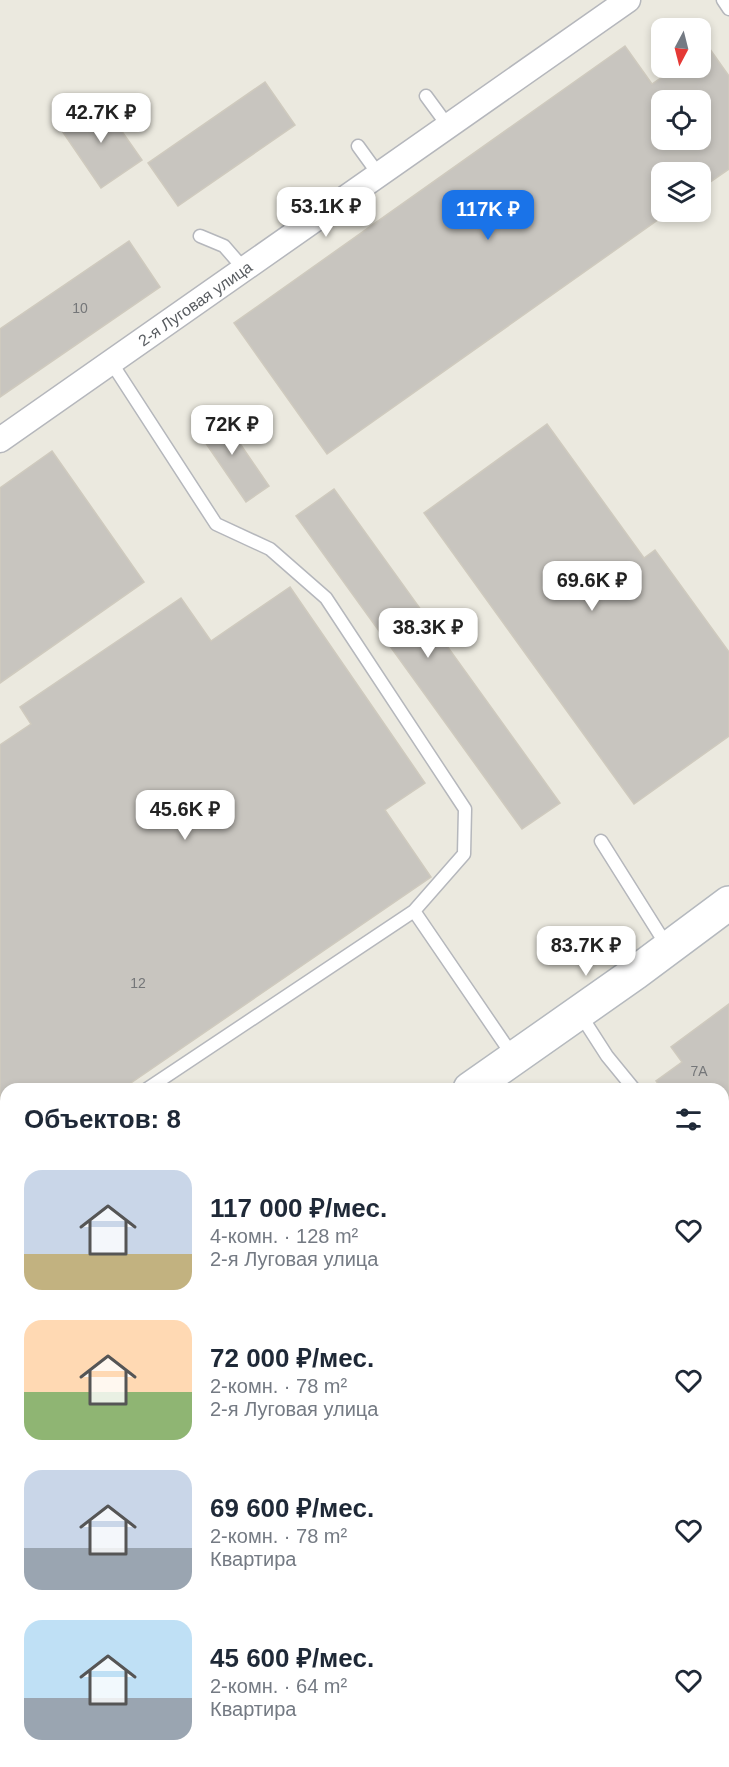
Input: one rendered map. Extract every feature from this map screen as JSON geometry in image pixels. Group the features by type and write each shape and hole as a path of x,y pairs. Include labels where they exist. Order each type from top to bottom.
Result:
{"main road":[{"path":"479,1083 729,903"}],"street":[{"name":"2-я Луговая улица","path":"0,440 628,0"}],"lane":[{"path":"723,0 729,9"},
{"path":"426,96 448,126"},
{"path":"357,146 379,175"},
{"path":"200,236 224,246 244,269"},
{"path":"111,362 216,524 270,549 326,598 465,809 465,854 414,911 156,1083"},
{"path":"601,841 668,947"},
{"path":"414,911 514,1058"},
{"path":"580,1012 607,1056 629,1083"}],"building":[{"path":"625,46 652,84 661,78 711,78 711,51 729,76 729,169 711,181 711,162 651,162 651,222 655,222 327,454 234,323"},
{"path":"265,82 295,125 178,206 148,163"},
{"path":"100,100 142,160 101,188 60,128"},
{"path":"129,241 160,287 0,397 0,329"},
{"path":"217,410 269,486 246,502 194,426"},
{"path":"547,424 644,558 655,550 729,652 729,736 634,804 424,513"},
{"path":"52,451 144,582 0,683 0,488"},
{"path":"334,489 560,803 522,829 296,516"},
{"path":"290,587 425,783 385,810 431,877 131,1083 0,1083 0,745 31,724 20,707 181,598 211,641"},
{"path":"729,1004 729,1083 658,1083 656,1081 682,1062 671,1047"}]}
